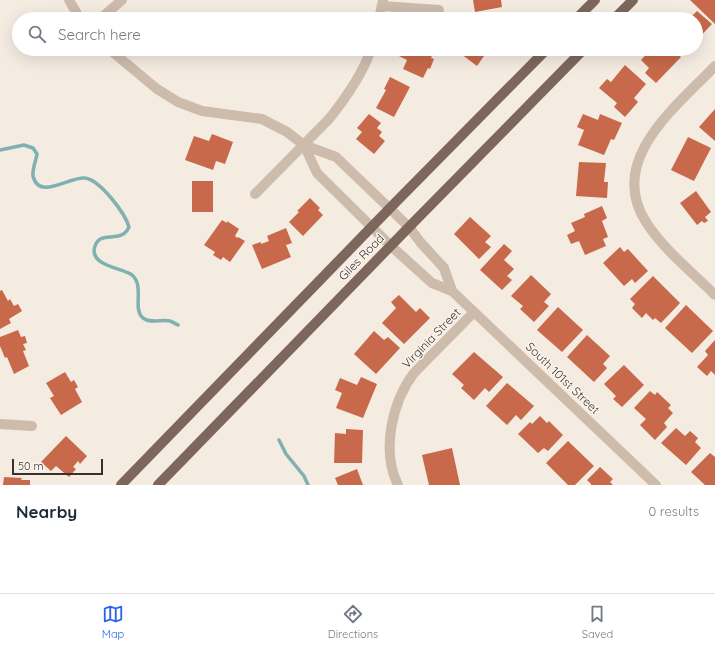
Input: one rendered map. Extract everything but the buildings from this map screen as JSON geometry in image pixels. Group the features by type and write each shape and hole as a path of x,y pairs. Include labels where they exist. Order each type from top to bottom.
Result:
{"main road":[{"path":"583,12 595,0"},
{"path":"621,12 633,0"},
{"name":"Giles Road","path":"121,485 540,56"},
{"name":"Giles Road","path":"158,485 577,56"}],"street":[{"path":"69,0 76,12"},
{"path":"108,12 122,0"},
{"path":"383,3 439,10"},
{"name":"South 101st Street","path":"117,56 157,89 178,102 202,111 262,118 287,132 304,145 336,157 409,227 421,243 444,268 452,291"},
{"path":"255,194 329,119 347,97 369,56"},
{"path":"715,66 651,134 642,151 636,168 634,185 636,202 645,221 662,242 715,295"},
{"name":"South 101st Street","path":"304,145 318,174 390,246 432,283 452,291 656,485"},
{"name":"Virginia Street","path":"398,485 390,459 390,439 399,402 407,383 414,373 474,312"},
{"path":"0,424 32,426"}],"waterway":[{"path":"0,150 24,145 33,148 37,154 33,176 36,183 42,187 56,186 79,178 91,180 98,185 111,198 123,214 129,227 121,235 102,238 95,246 94,253 101,262 132,275 136,280 138,285 138,309 143,318 149,321 170,321 178,325"},
{"path":"279,440 286,454 304,476 308,485"}]}
